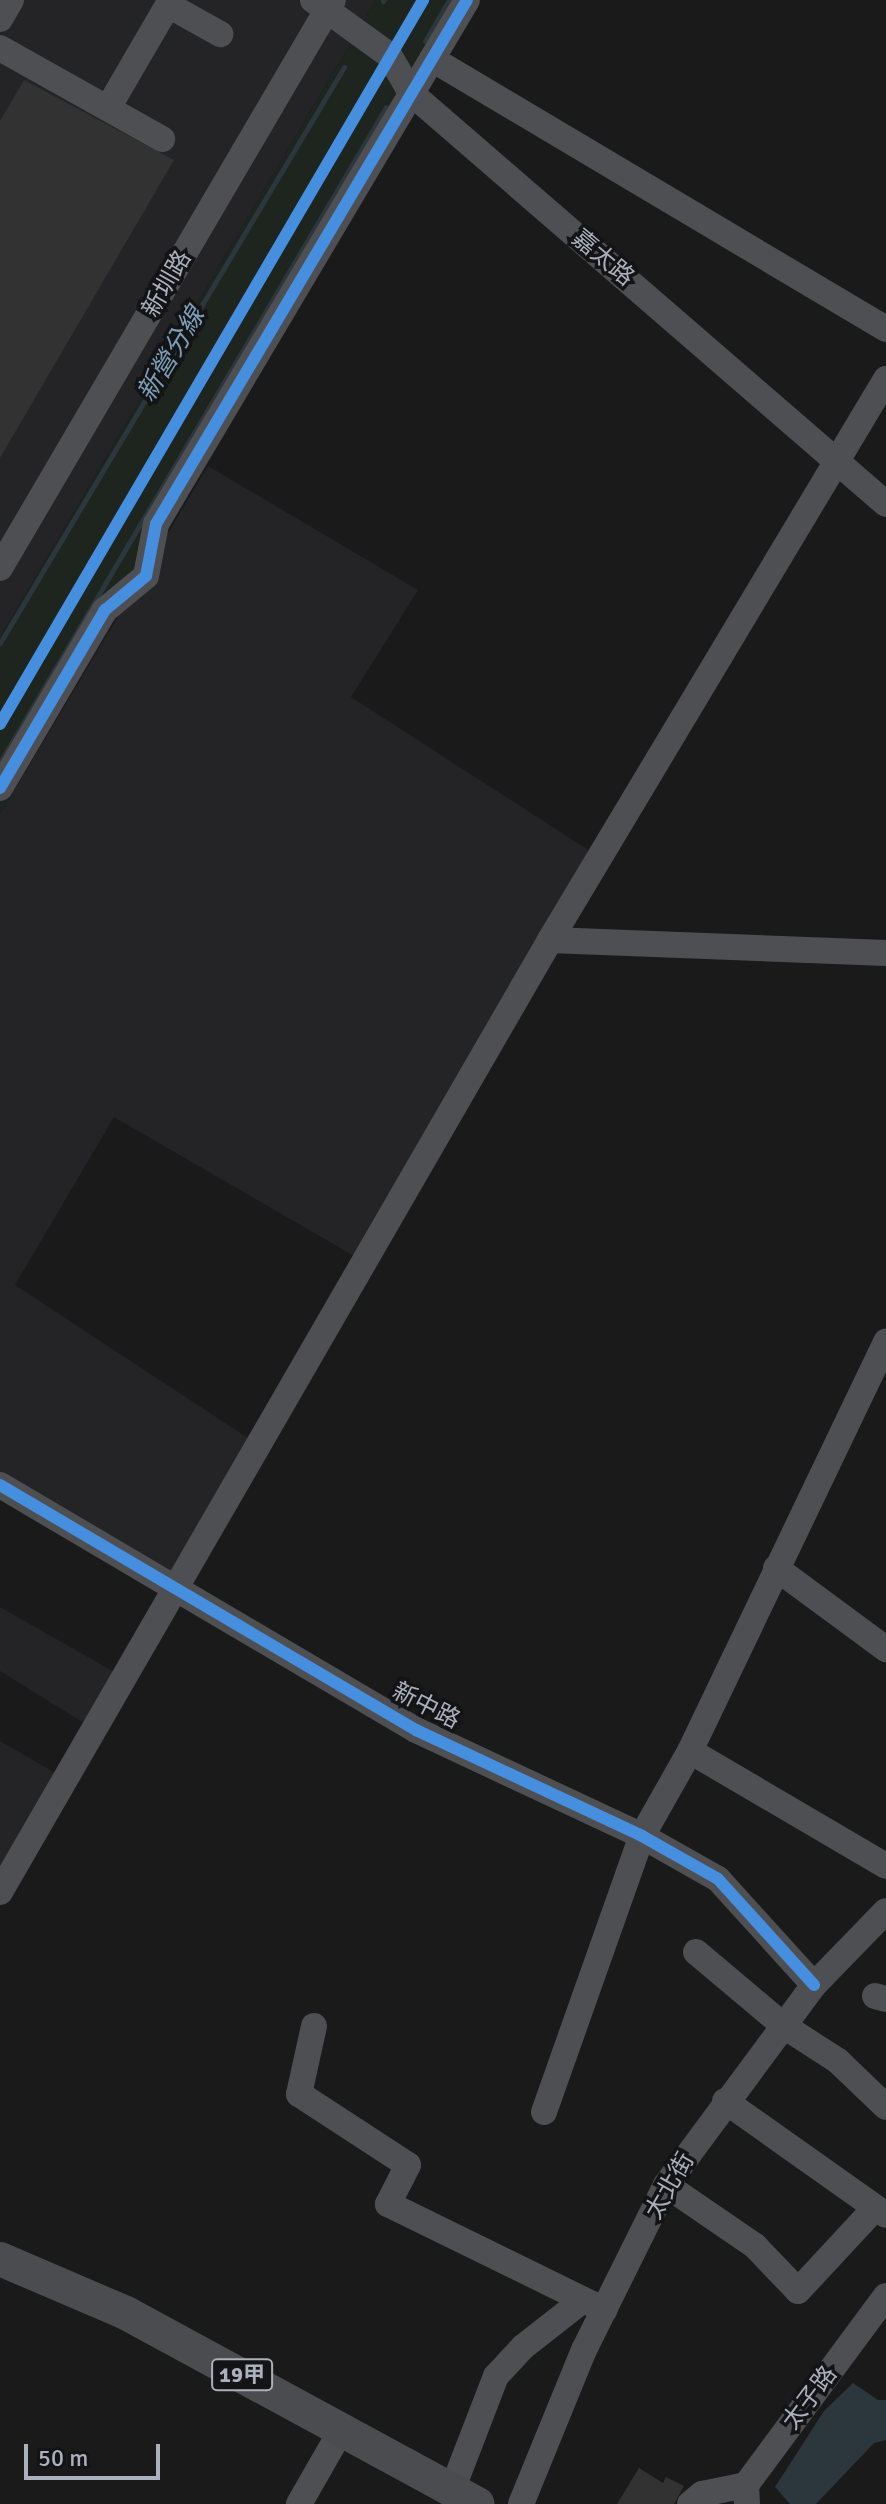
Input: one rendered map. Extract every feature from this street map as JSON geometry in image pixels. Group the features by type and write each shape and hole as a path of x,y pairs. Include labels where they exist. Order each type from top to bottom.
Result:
{"main road":[{"name":"19甲","path":"0,2259 126,2313 465,2497"}],"street":[{"path":"0,19 11,0"},
{"path":"0,788 105,610 146,576 156,524 467,0"},
{"name":"嘉太路","path":"325,3 389,55 411,93 838,458 886,504"},
{"name":"新圳路","path":"0,568 325,3"},
{"path":"108,108 168,5 220,34"},
{"path":"0,48 162,139"},
{"path":"432,59 886,329"},
{"path":"0,1892 550,940 886,379"},
{"path":"550,940 886,953"},
{"path":"544,2112 642,1836 690,1751 776,1568 875,1388 886,1341"},
{"name":"新中路","path":"0,1485 178,1586 416,1730 642,1836 718,1879 814,1985"},
{"path":"776,1568 886,1649"},
{"path":"690,1751 886,1866"},
{"name":"太北街","path":"521,2504 594,2305 666,2185 725,2101 814,1985 886,1911"},
{"path":"696,1952 784,2026 838,2061 886,2107"},
{"path":"314,2026 299,2094 408,2165 388,2204 594,2305"},
{"path":"666,2185 755,2246 798,2291 880,2211 725,2101"},
{"name":"太子路","path":"746,2494 886,2296"},
{"path":"465,2497 496,2376 523,2347 594,2305"},
{"path":"299,2504 342,2429"},
{"path":"690,2504 702,2494 746,2494"}],"shaded area":[{"path":"0,0 376,0 0,637"},
{"path":"376,0 478,0 0,814 0,637"},
{"path":"208,466 418,590 351,697 596,855 361,1260 114,1117 15,1285 251,1440 169,1592 0,1484 0,814"},
{"path":"0,1607 116,1673 84,1723 0,1671"},
{"path":"0,1741 57,1774 0,1867"},
{"path":"853,2383 878,2400 886,2400 886,2440 874,2443 816,2504 790,2504 775,2487 824,2411"}],"building":[{"path":"24,80 174,160 0,458 0,121"},
{"path":"639,2468 663,2483 666,2477 684,2486 674,2504 617,2504"}],"waterway":[{"path":"425,41 449,0"},
{"name":"新營分線","path":"0,643 344,67"},
{"path":"0,762 386,107"}],"cycle path":[{"path":"0,724 423,0"},
{"path":"0,788 105,610 146,576 156,524 467,0"},
{"path":"0,1485 416,1730 642,1836 718,1879 814,1985"}]}
